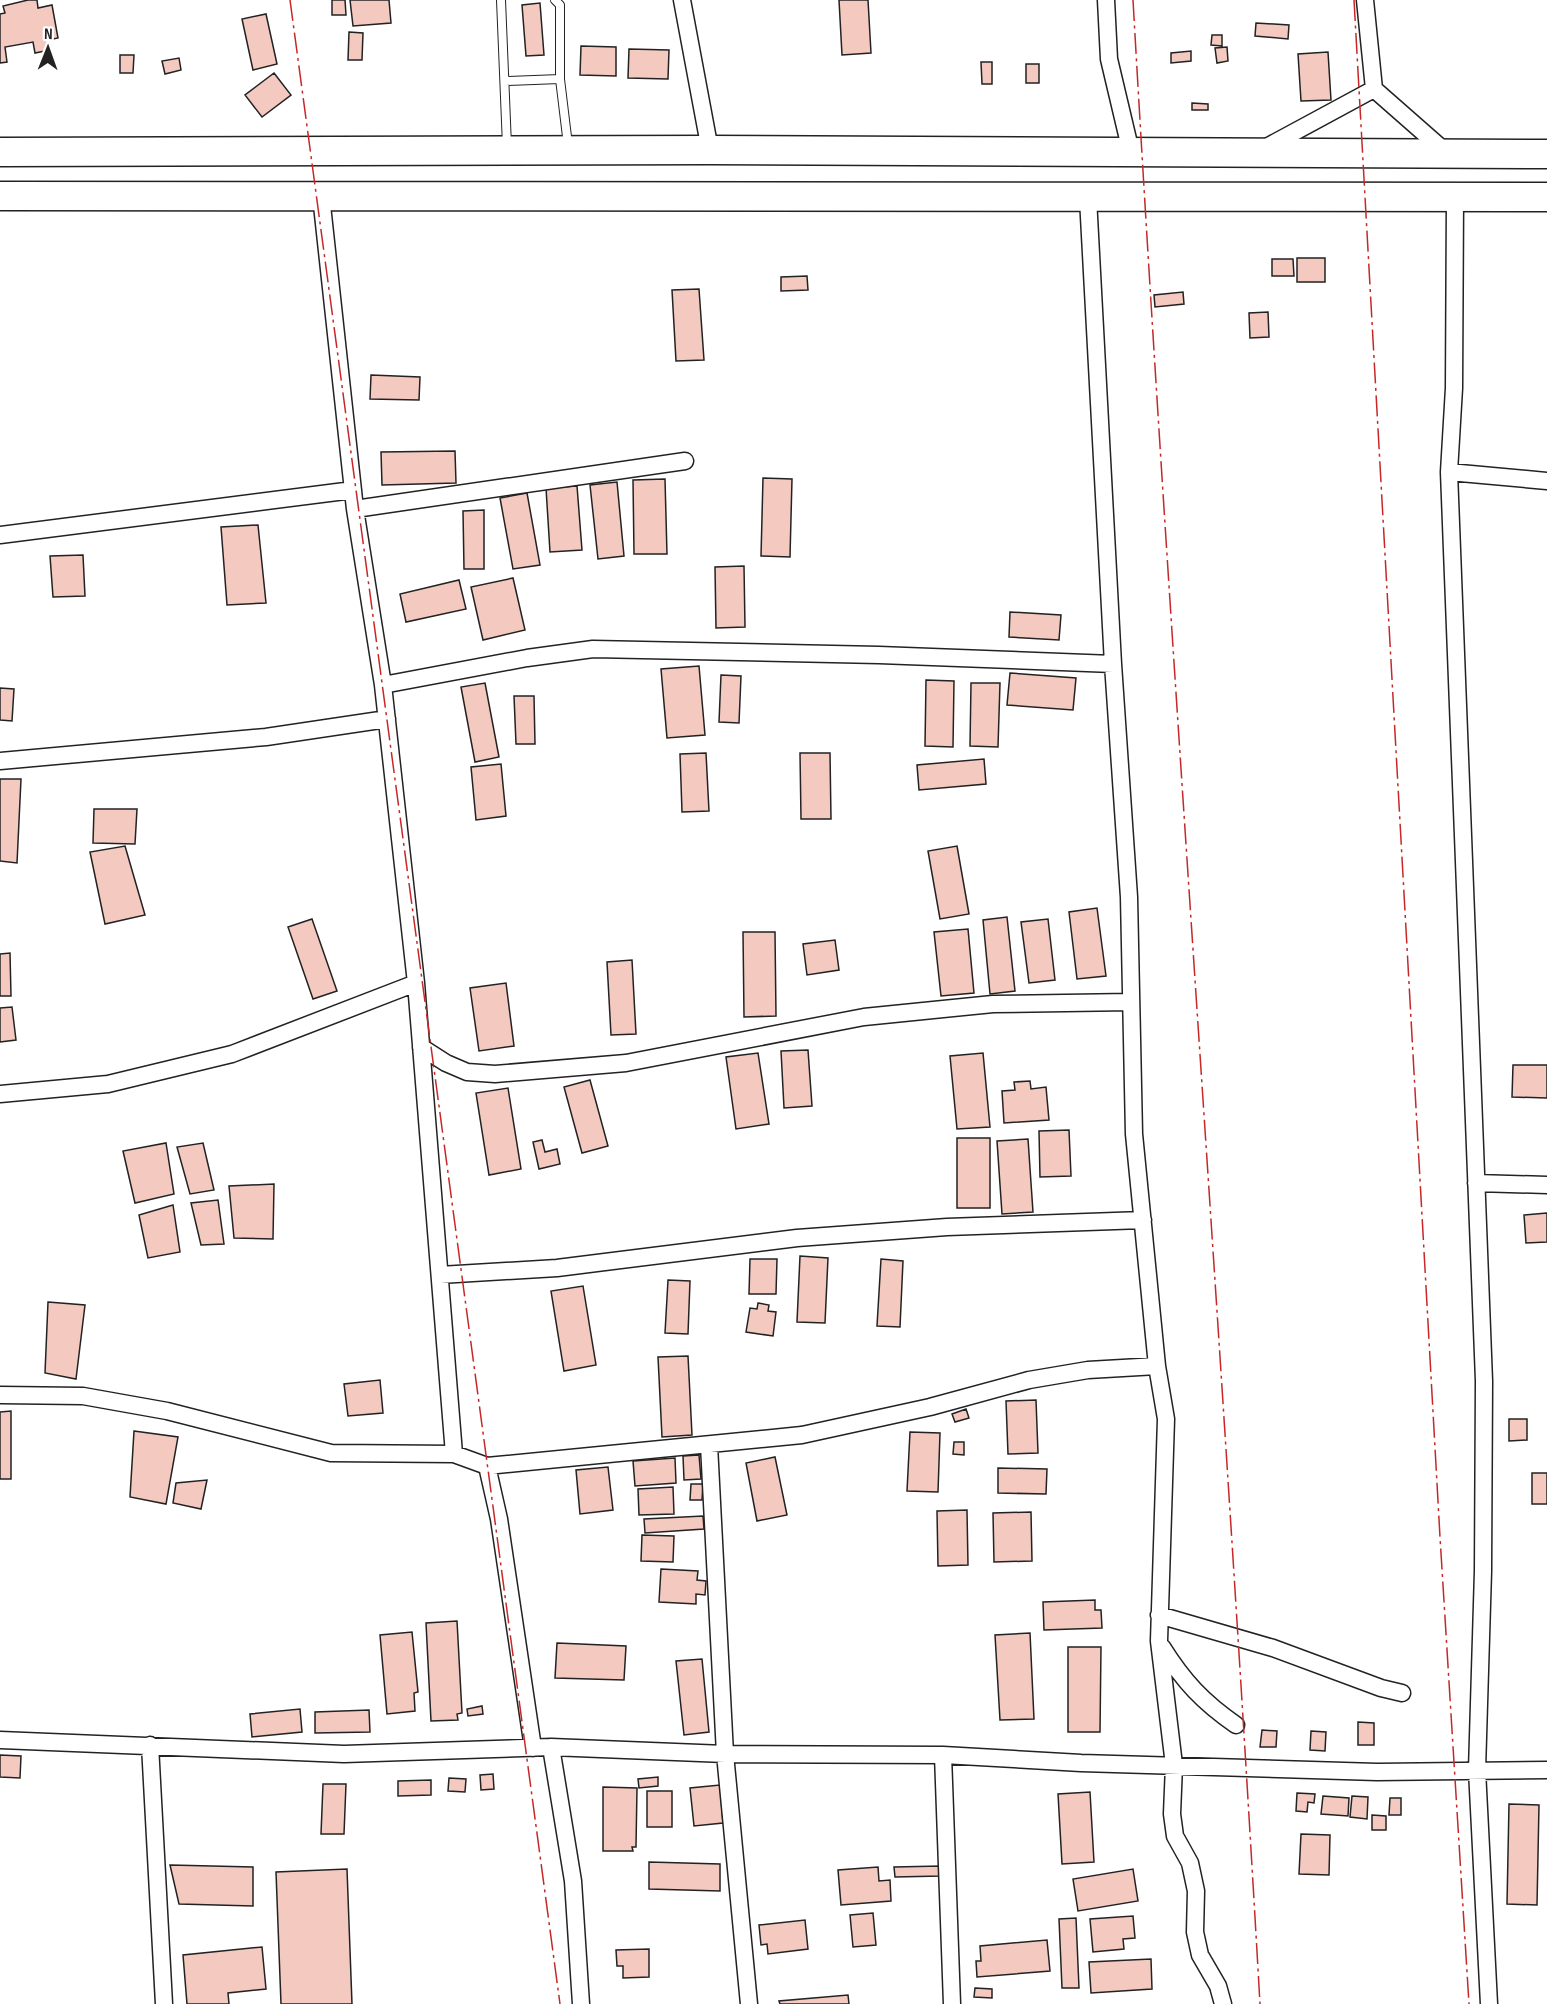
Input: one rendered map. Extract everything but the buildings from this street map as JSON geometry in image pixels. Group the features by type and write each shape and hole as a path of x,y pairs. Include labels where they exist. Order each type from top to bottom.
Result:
{"highway":[{"path":"0,152 710,150 1547,154"},
{"path":"0,196 1547,197"}],"street":[{"path":"682,0 710,150"},
{"path":"1106,0 1109,59 1131,152"},
{"path":"1365,0 1374,89 1450,155"},
{"path":"1260,151 1374,89"},
{"path":"321,196 352,490 383,685 416,983 454,1454"},
{"path":"1455,197 1454,388 1449,472 1484,1381 1477,1770 1489,2004"},
{"path":"1089,198 1113,664 1129,897 1134,1134 1158,1366 1166,1419 1159,1641 1174,1764 1172,1814 1175,1836 1190,1863 1196,1891 1195,1932 1200,1955 1218,1986 1223,2004"},
{"path":"355,509 685,461"},
{"path":"1449,472 1547,481"},
{"path":"0,535 352,490"},
{"path":"383,685 527,658 593,649 879,654 1113,664"},
{"path":"0,761 266,737 387,719"},
{"path":"0,1094 108,1084 232,1054 416,983"},
{"path":"421,1047 446,1063 467,1072 495,1074 626,1063 864,1017 993,1005 1131,1002"},
{"path":"1476,1183 1547,1185"},
{"path":"440,1275 557,1268 797,1238 946,1227 1143,1220"},
{"path":"0,1395 83,1396 157,1409 331,1454 454,1454 487,1466 802,1435 930,1407 1029,1380 1088,1370 1158,1366"},
{"path":"709,1445 725,1754 748,2004"},
{"path":"487,1466 499,1519 532,1748"},
{"path":"1159,1615 1273,1648 1381,1688 1402,1693"},
{"path":"1159,1641 1178,1673 1204,1702 1236,1725"},
{"path":"0,1740 344,1754 551,1748 725,1754 944,1755 1081,1763 1174,1764 1377,1772 1545,1766"},
{"path":"150,1745 165,2004"},
{"path":"551,1748 573,1881 581,2004"},
{"path":"944,1755 952,2004"}],"lane":[{"path":"501,0 507,152"},
{"path":"555,0 560,4 560,79 569,152"},
{"path":"505,81 560,79"}],"power":[{"path":"290,0 560,2004"},
{"path":"1133,0 1260,2004"},
{"path":"1354,0 1440,1537 1469,2004"}]}
